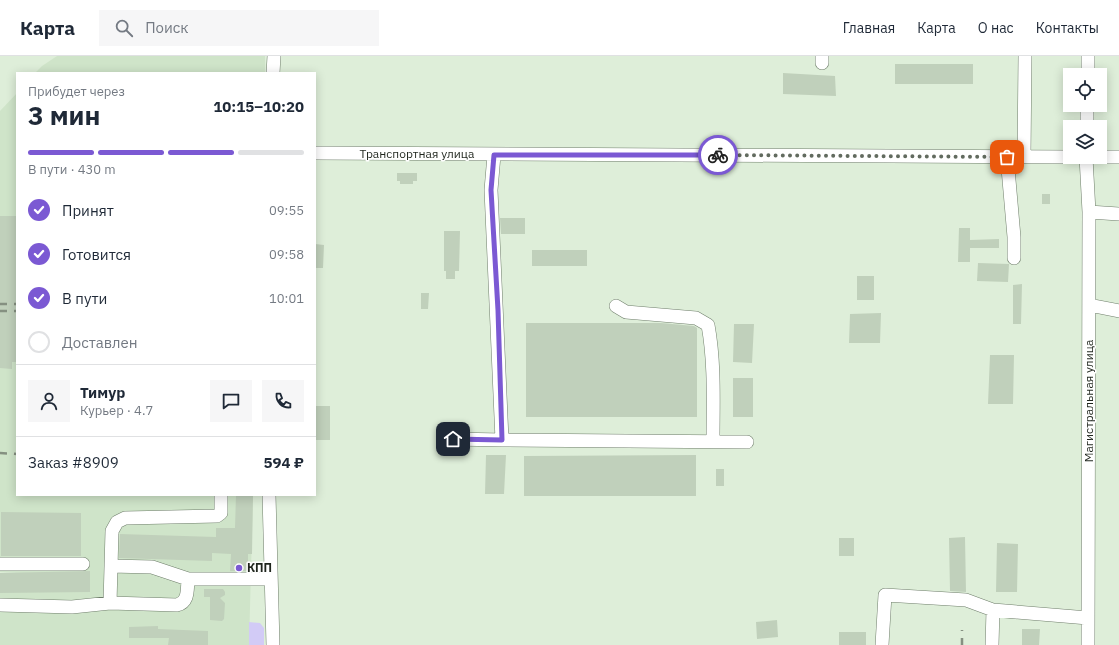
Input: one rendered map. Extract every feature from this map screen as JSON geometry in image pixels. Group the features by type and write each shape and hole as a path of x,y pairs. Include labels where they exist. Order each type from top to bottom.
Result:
{"street":[{"path":"273,72 274,56"},
{"path":"1024,157 1025,56"},
{"path":"1088,56 1088,68"},
{"name":"Транспортная улица","path":"316,153 1063,157"},
{"path":"494,155 491,190 498,310 502,440"},
{"path":"1007,157 1014,237 1014,258"},
{"path":"1107,157 1119,157"},
{"name":"Магистральная улица","path":"1086,164 1089,212 1088,645"},
{"path":"1089,212 1119,214"},
{"path":"1089,305 1119,311"},
{"path":"616,306 626,312 696,318 708,325 714,374 713,441"},
{"path":"453,439 747,442"},
{"path":"110,603 112,531 117,522 125,518 217,516 221,513 222,496"},
{"path":"269,496 273,645"},
{"path":"0,564 83,564"},
{"path":"110,566 152,567 188,579 271,579"},
{"path":"0,605 72,607 110,603 180,604 187,598 188,579"},
{"path":"882,645 885,595 966,600 993,610 1088,618"},
{"path":"992,645 993,610"}],"shaded area":[{"path":"57,56 265,56 265,72 36,72"},
{"path":"16,94 16,496 253,496 249,645 0,645 0,573 20,572 0,572 0,111"},
{"path":"249,622 260,623 264,628 264,645 249,645"}],"building":[{"path":"895,64 973,64 973,84 895,84"},
{"path":"783,73 835,76 836,96 783,94"},
{"path":"397,173 417,173 417,181 413,181 413,184 400,184 400,181 397,181"},
{"path":"1042,194 1050,194 1050,204 1042,204"},
{"path":"0,216 16,216 16,362 12,362 12,369 0,368"},
{"path":"500,218 525,218 525,234 501,234"},
{"path":"959,228 970,228 970,240 999,239 999,248 970,248 970,262 958,262"},
{"path":"444,231 460,231 459,271 455,271 455,279 446,279 446,271 444,271"},
{"path":"316,244 324,245 323,268 316,268"},
{"path":"532,250 587,250 587,266 532,266"},
{"path":"978,263 1009,264 1008,282 977,281"},
{"path":"857,276 874,276 874,300 857,300"},
{"path":"1022,284 1021,324 1013,324 1013,285"},
{"path":"421,293 429,293 428,309 421,309"},
{"path":"881,313 880,343 849,343 850,314"},
{"path":"526,323 661,323 694,326 697,328 697,417 526,417"},
{"path":"734,324 754,324 752,363 733,362"},
{"path":"990,355 1014,355 1013,404 988,404"},
{"path":"733,378 753,378 753,417 733,417"},
{"path":"316,406 330,406 330,440 316,440"},
{"path":"486,455 506,455 504,494 485,494"},
{"path":"696,455 696,496 524,496 524,456"},
{"path":"716,469 724,469 724,486 716,486"},
{"path":"236,496 253,496 252,554 248,554 248,571 230,571 231,554 212,553 212,561 119,558 120,534 216,537 216,528 235,528"},
{"path":"1,512 81,513 81,556 1,556"},
{"path":"965,537 966,592 950,591 949,538"},
{"path":"839,538 854,538 854,556 839,556"},
{"path":"997,543 1018,544 1017,592 996,592"},
{"path":"90,571 90,592 0,593 0,573"},
{"path":"204,589 223,589 225,592 225,595 220,598 225,603 224,619 222,621 210,620 210,597 204,597"},
{"path":"777,620 778,637 757,639 756,622"},
{"path":"158,626 158,629 208,631 208,645 168,645 169,638 129,638 129,627"},
{"path":"1022,629 1040,629 1039,645 1022,645"},
{"path":"839,632 866,632 866,645 839,645"}],"railway":[{"path":"0,304 16,304"},
{"path":"0,311 16,311"},
{"path":"0,453 16,454"},
{"path":"962,630 962,645"}],"way so far":[{"path":"718,155 1007,157"}],"place":[{"name":"КПП","path":"239,568"}],"route":[{"path":"453,439 502,440 498,310 491,190 494,155 718,155"}]}
